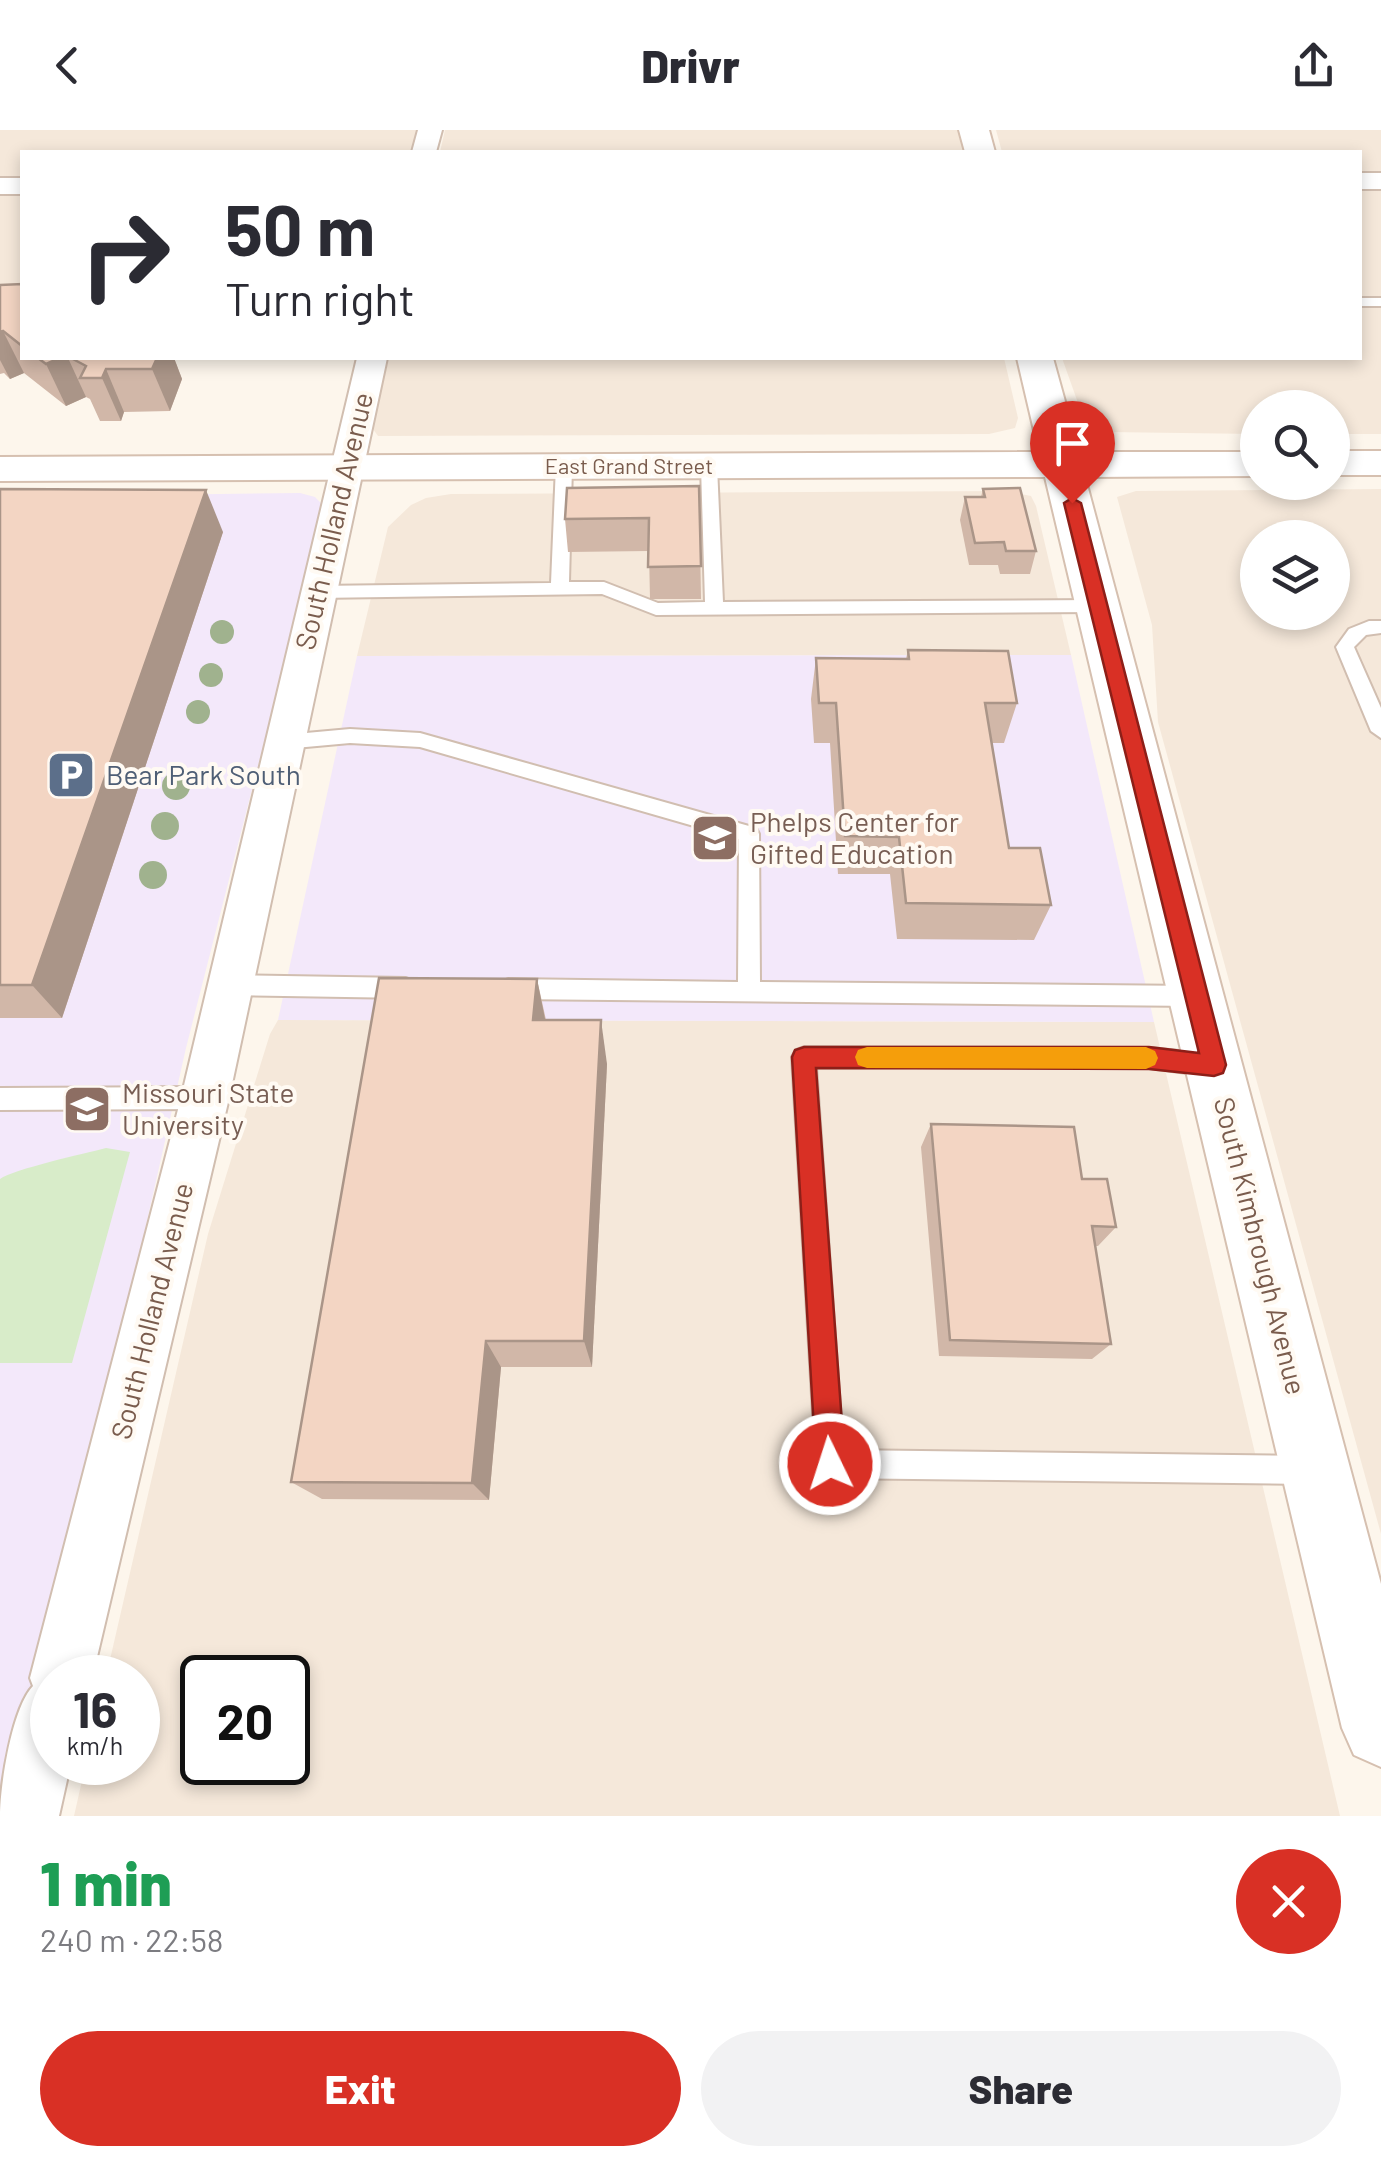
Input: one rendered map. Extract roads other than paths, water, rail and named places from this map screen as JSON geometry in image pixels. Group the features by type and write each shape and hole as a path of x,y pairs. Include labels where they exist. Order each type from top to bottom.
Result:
{"main road":[{"name":"South Kimbrough Avenue","path":"1036,360 1317,1470 1367,1616 1381,1728"},
{"path":"1350,464 1381,463"},
{"name":"East Grand Street","path":"0,469 1240,464"}],"street":[{"name":"South Holland Avenue","path":"66,1655 205,1098 372,360"},
{"path":"26,1816 34,1785"}],"lane":[{"path":"560,588 564,466"},
{"path":"709,466 714,609"},
{"path":"317,592 604,588 656,609 1098,606"},
{"path":"1381,627 1364,627 1352,634 1346,646 1381,731"},
{"path":"284,742 350,736 420,740 749,834 749,991"},
{"path":"230,985 434,988"},
{"path":"493,988 1197,996"},
{"path":"1214,1065 1149,1058 804,1057 830,1464 1317,1470"},
{"path":"0,1100 205,1098"}],"place":[{"name":"Bear Park South","path":"71,775"},
{"name":"Phelps Center for Gifted Education","path":"715,838"},
{"name":"Missouri State University","path":"87,1109"}]}
